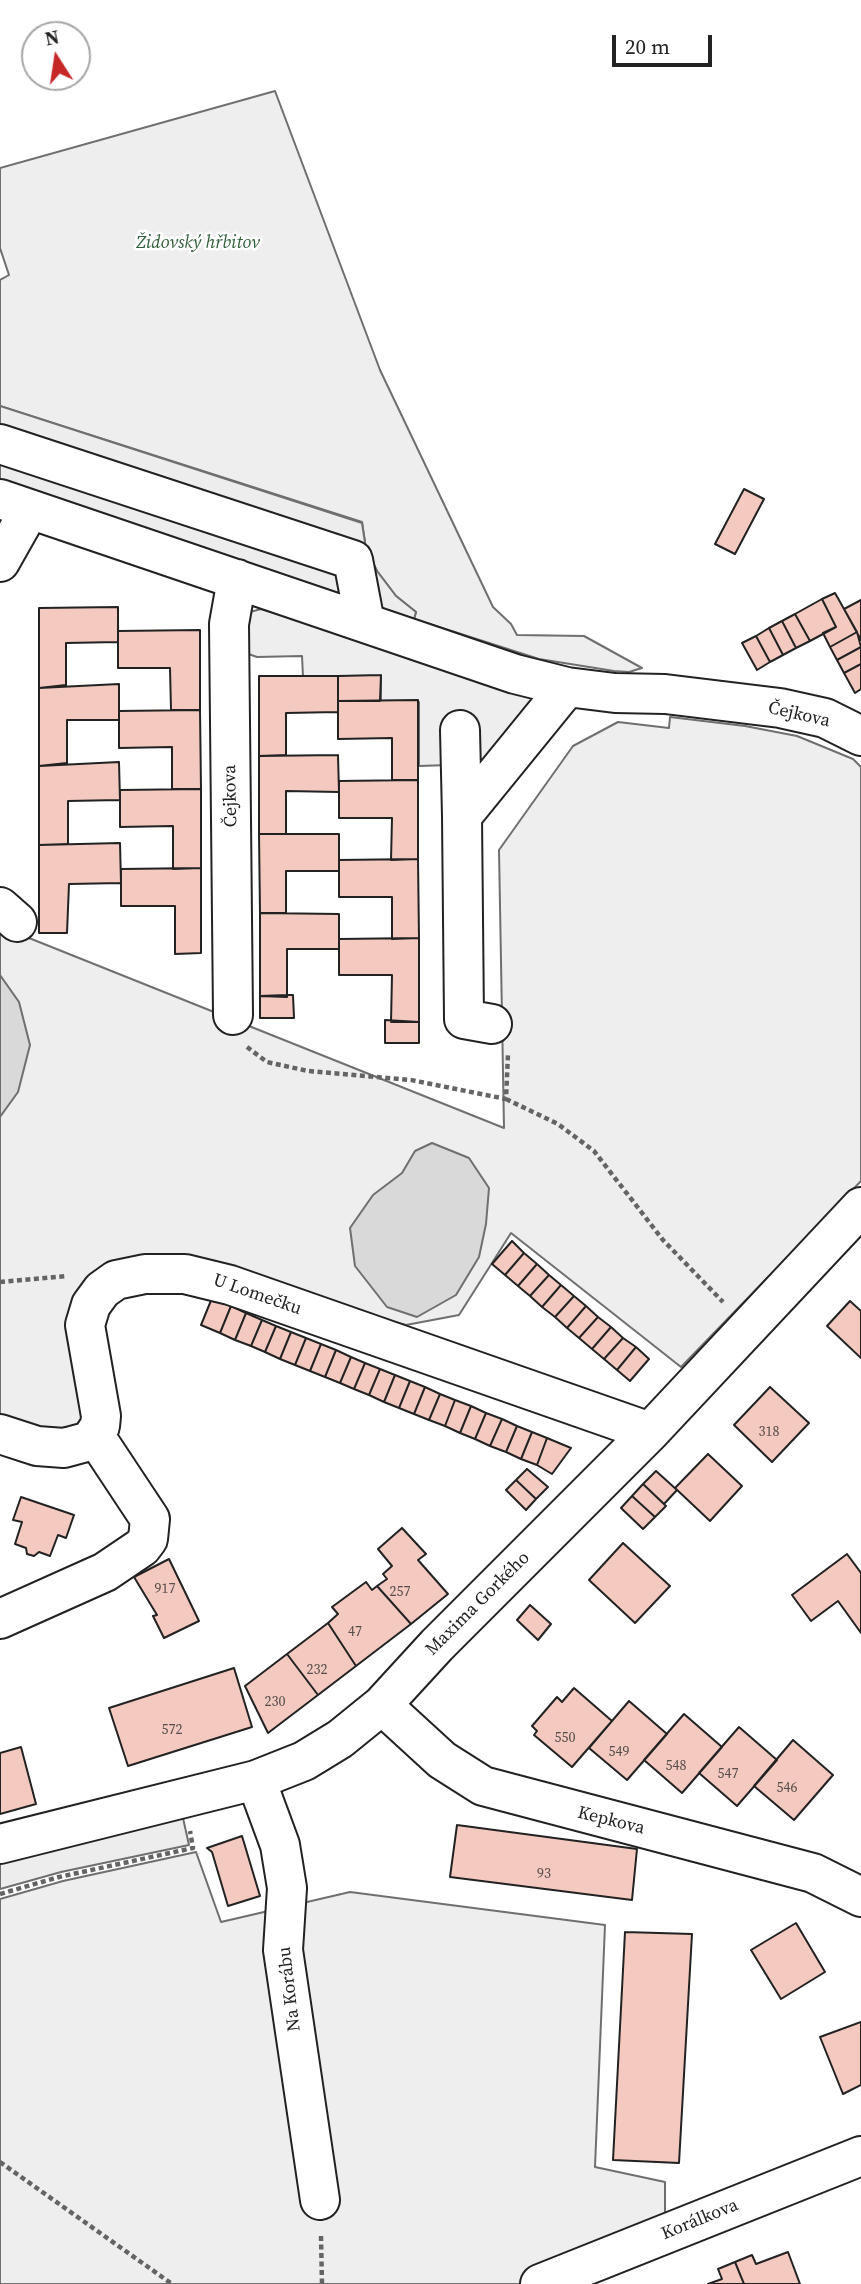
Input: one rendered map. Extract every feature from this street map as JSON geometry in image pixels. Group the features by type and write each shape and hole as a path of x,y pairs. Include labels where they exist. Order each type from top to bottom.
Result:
{"street":[{"path":"0,444 353,560 365,623"},
{"path":"0,562 15,504"},
{"name":"Čejkova","path":"15,504 515,674 566,687 779,708 825,718 861,736"},
{"name":"Čejkova","path":"233,1015 229,624 237,579"},
{"path":"462,816 566,687"},
{"path":"460,730 464,1019 492,1024"},
{"name":"Maxima Gorkého","path":"0,1844 257,1780 304,1761 340,1739 382,1705 437,1645 650,1432 861,1207"},
{"name":"U Lomečku","path":"116,1280 145,1274 185,1274 208,1278 650,1432"},
{"path":"0,1434 37,1446 64,1448 82,1446 95,1436 101,1416 85,1325 91,1305 102,1290 116,1280"},
{"path":"0,1619 105,1572 148,1539 150,1519 95,1436"},
{"name":"Kepkova","path":"382,1705 442,1760 483,1786 813,1874 861,1897"},
{"name":"Na Korábu","path":"257,1780 280,1845 287,1888 283,1950 320,2200"},
{"name":"Korálkova","path":"540,2284 861,2156"}],"path":[{"path":"233,1015 239,1041 267,1062 308,1071 411,1080 506,1100 558,1124 594,1152 663,1240 748,1328"},
{"path":"492,1024 513,1030 506,1066 506,1100"},
{"path":"0,1282 69,1276 116,1280"},
{"path":"0,2162 172,2284"},
{"path":"320,2200 322,2284"}],"green space":[{"name":"Židovský hřbitov","path":"275,91 380,370 493,607 511,624 517,635 584,636 642,668 629,672 614,671 539,659 414,619 416,612 396,596 377,571 366,549 362,522 0,406 0,280 9,275 0,248 0,168"},
{"path":"261,609 526,690 535,703 487,773 449,765 419,766 419,702 381,702 381,677 303,677 302,656 257,657 237,650 250,612"},
{"path":"670,717 745,726 797,736 853,759 861,767 861,1181 681,1367 511,1233 459,1315 406,1325 344,1309 113,1267 90,1416 61,1438 0,1421 0,921 14,932 504,1128 499,850 573,746 618,722 669,728"},
{"path":"196,1852 221,1922 350,1892 605,1925 595,2167 665,2182 665,2217 560,2284 0,2284 0,1899 63,1881"}],"shaded area":[{"path":"0,406 362,523 366,549 377,571 396,596 416,612 414,619 0,483"},
{"path":"0,975 19,1002 30,1045 18,1092 0,1117"},
{"path":"432,1143 469,1158 489,1188 486,1224 479,1257 456,1295 417,1317 387,1307 355,1266 350,1228 373,1195 402,1173 415,1151"},
{"path":"183,1818 189,1845 61,1872 0,1889 0,1860"}],"building":[{"path":"744,489 764,499 735,554 715,544"},
{"path":"835,593 857,632 830,647 823,633 836,627 822,599"},
{"path":"822,599 836,627 810,641 795,614"},
{"path":"861,600 861,640 844,609"},
{"path":"118,607 118,642 66,643 66,685 39,688 39,608"},
{"path":"795,614 810,641 796,648 782,621"},
{"path":"782,621 796,648 783,655 769,628"},
{"path":"769,628 783,655 770,662 756,636"},
{"path":"200,630 200,710 171,710 170,668 118,668 118,631"},
{"path":"857,632 861,647 837,660 830,647"},
{"path":"756,636 770,662 757,670 742,643"},
{"path":"861,647 861,664 844,673 837,660"},
{"path":"861,664 861,689 855,693 844,673"},
{"path":"381,675 380,701 338,701 338,676"},
{"path":"259,676 338,676 338,712 286,713 286,755 259,756"},
{"path":"119,684 119,720 67,720 67,763 39,766 39,688"},
{"path":"418,700 418,780 392,780 392,738 338,739 338,701"},
{"path":"200,710 201,789 172,789 172,747 119,748 119,711"},
{"path":"338,755 339,792 286,791 286,834 259,834 259,756"},
{"path":"119,762 120,800 68,801 68,844 39,845 39,766"},
{"path":"418,780 418,859 391,860 392,818 339,818 339,781"},
{"path":"201,789 201,868 173,869 173,826 120,827 120,790"},
{"path":"259,834 339,834 339,871 286,871 286,913 260,913"},
{"path":"120,843 121,883 69,884 67,933 39,933 39,845"},
{"path":"418,859 419,938 392,939 392,897 339,897 339,860"},
{"path":"201,868 201,953 175,954 175,906 121,906 121,869"},
{"path":"260,913 339,914 339,949 287,949 287,997 260,996"},
{"path":"419,938 419,1022 391,1022 392,975 339,975 339,939"},
{"path":"293,995 294,1018 260,1018 260,996"},
{"path":"385,1020 419,1022 419,1043 385,1043"},
{"path":"512,1241 524,1253 505,1275 492,1264"},
{"path":"524,1253 537,1264 518,1286 505,1275"},
{"path":"537,1264 549,1275 530,1296 518,1286"},
{"path":"549,1275 561,1285 542,1307 530,1296"},
{"path":"561,1285 574,1296 555,1317 542,1307"},
{"path":"574,1296 586,1306 567,1328 555,1317"},
{"path":"212,1298 231,1306 220,1333 201,1325"},
{"path":"850,1301 861,1311 861,1358 827,1326"},
{"path":"231,1306 246,1313 235,1340 220,1333"},
{"path":"586,1306 598,1317 579,1338 567,1328"},
{"path":"246,1313 262,1320 251,1346 235,1340"},
{"path":"598,1317 611,1327 592,1349 579,1338"},
{"path":"262,1320 276,1326 265,1352 251,1346"},
{"path":"276,1326 291,1332 280,1359 265,1352"},
{"path":"611,1327 623,1338 604,1359 592,1349"},
{"path":"291,1332 306,1338 295,1365 280,1359"},
{"path":"306,1338 321,1344 310,1371 295,1365"},
{"path":"623,1338 636,1347 617,1370 604,1359"},
{"path":"321,1344 336,1350 325,1377 310,1371"},
{"path":"636,1347 649,1359 630,1381 617,1370"},
{"path":"336,1350 351,1357 340,1383 325,1377"},
{"path":"351,1357 365,1363 354,1389 340,1383"},
{"path":"365,1363 380,1369 369,1395 354,1389"},
{"path":"380,1369 395,1375 384,1402 369,1395"},
{"path":"395,1375 410,1381 399,1408 384,1402"},
{"path":"410,1381 425,1387 414,1414 399,1408"},
{"path":"425,1387 440,1394 429,1420 414,1414"},
{"path":"770,1387 809,1423 772,1462 734,1425"},
{"path":"440,1394 455,1400 445,1426 429,1420"},
{"path":"455,1400 471,1406 460,1433 445,1426"},
{"path":"471,1406 486,1413 475,1439 460,1433"},
{"path":"486,1413 502,1419 490,1446 475,1439"},
{"path":"502,1419 517,1426 506,1452 490,1446"},
{"path":"517,1426 532,1432 521,1459 506,1452"},
{"path":"532,1432 547,1438 537,1465 521,1459"},
{"path":"547,1438 571,1448 552,1474 537,1465"},
{"path":"708,1454 742,1486 710,1521 675,1488"},
{"path":"527,1469 548,1487 536,1499 516,1480"},
{"path":"656,1471 677,1490 664,1504 643,1484"},
{"path":"516,1480 536,1499 526,1510 506,1490"},
{"path":"643,1484 666,1506 655,1517 632,1496"},
{"path":"632,1496 655,1517 643,1529 621,1508"},
{"path":"21,1497 74,1515 66,1538 58,1535 50,1556 39,1552 34,1556 27,1554 26,1548 15,1544 22,1522 13,1520"},
{"path":"402,1528 426,1554 418,1560 448,1594 411,1624 377,1586 387,1579 383,1574 392,1566 378,1549"},
{"path":"623,1543 670,1586 635,1623 589,1580"},
{"path":"847,1554 861,1573 861,1633 838,1601 811,1621 792,1595"},
{"path":"169,1559 199,1621 164,1638 153,1616 157,1615 134,1577"},
{"path":"366,1582 372,1590 377,1586 411,1624 356,1666 328,1623 338,1614 332,1607"},
{"path":"530,1605 551,1624 538,1640 517,1620"},
{"path":"328,1623 356,1666 318,1695 287,1654"},
{"path":"287,1654 318,1695 268,1733 245,1686"},
{"path":"234,1668 252,1727 128,1766 109,1708"},
{"path":"574,1688 612,1721 572,1767 534,1735 537,1731 532,1726 557,1697 562,1702"},
{"path":"629,1701 667,1734 627,1780 589,1748"},
{"path":"684,1714 722,1747 682,1793 644,1760"},
{"path":"739,1727 777,1760 737,1806 699,1773"},
{"path":"793,1740 833,1775 794,1820 754,1786"},
{"path":"21,1747 36,1804 0,1814 0,1753"},
{"path":"457,1825 637,1849 632,1900 450,1877"},
{"path":"242,1836 260,1896 228,1906 212,1852 207,1848"},
{"path":"796,1923 825,1972 781,1999 751,1950"},
{"path":"625,1932 692,1934 679,2163 613,2160"},
{"path":"861,2022 861,2085 843,2094 820,2037"},
{"path":"788,2252 800,2284 744,2284 735,2262 752,2255 756,2264"},
{"path":"735,2262 744,2284 708,2284 722,2279 718,2269"}]}
